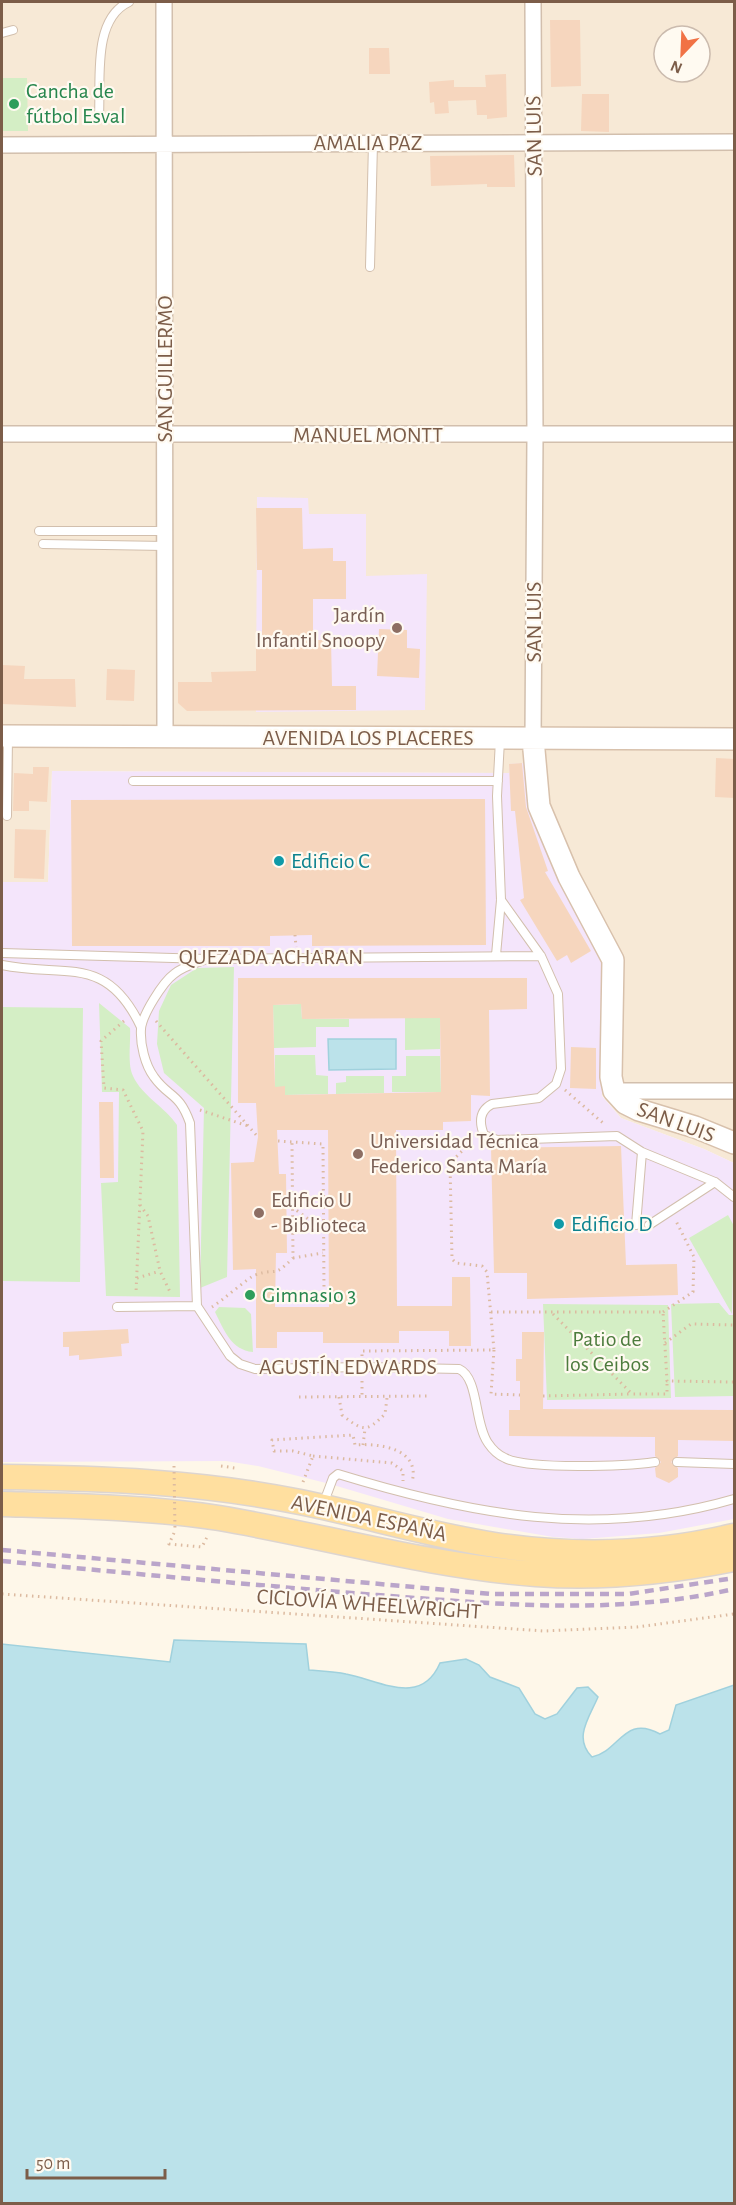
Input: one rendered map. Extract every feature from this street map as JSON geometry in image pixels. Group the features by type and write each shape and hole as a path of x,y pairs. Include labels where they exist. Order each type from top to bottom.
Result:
{"main road":[{"name":"AVENIDA LOS PLACERES","path":"5,736 735,740"},
{"name":"SAN LUIS","path":"533,739 539,806 569,877 613,960 611,1077 614,1091 625,1103 639,1110 695,1126 735,1143"},
{"name":"AVENIDA ESPAÑA","path":"2,1477 163,1483 322,1507 496,1545 587,1553 659,1551 735,1536"},
{"name":"AVENIDA ESPAÑA","path":"2,1504 72,1506 217,1518 447,1562 536,1574 619,1575 660,1572 735,1559"}],"street":[{"name":"SAN GUILLERMO","path":"164,2 165,737"},
{"name":"SAN LUIS","path":"533,2 535,143 533,739"},
{"name":"AMALIA PAZ","path":"2,145 735,142"},
{"name":"MANUEL MONTT","path":"2,434 535,436 735,434"},
{"path":"614,1091 735,1091"}],"lane":[{"path":"99,116 104,28 112,13 129,2"},
{"path":"2,33 13,30"},
{"path":"370,267 374,143"},
{"path":"39,531 165,538"},
{"path":"43,544 165,538"},
{"path":"5,736 7,816"},
{"path":"496,956 501,900 498,781 500,740"},
{"path":"133,781 498,781"},
{"path":"501,900 541,956 558,994 561,1069 556,1084 539,1098 492,1104 485,1108 480,1121 484,1135 497,1140 617,1136 642,1152 715,1182 735,1197"},
{"name":"QUEZADA ACHARAN","path":"2,953 207,959 541,956"},
{"path":"141,1027 171,976 180,969 207,959"},
{"path":"2,965 17,968 71,970 108,981 141,1027 147,1063 155,1078 184,1105 190,1123 193,1158 199,1309 117,1307"},
{"path":"636,1225 642,1152"},
{"path":"650,1225 715,1182"},
{"name":"AGUSTÍN EDWARDS","path":"199,1309 230,1356 240,1364 255,1369 449,1367 466,1372 471,1379 479,1420 488,1443 504,1458 515,1462 630,1466 655,1462"},
{"path":"677,1462 735,1464"},
{"path":"322,1507 333,1478 338,1474 399,1493 502,1514 572,1519 619,1520 662,1516 735,1499"}],"path":[{"path":"148,1012 258,1137"},
{"path":"133,1013 101,1041 104,1088 123,1090 143,1131 137,1278 160,1271"},
{"path":"556,1084 617,1136"},
{"path":"184,1105 250,1127"},
{"path":"477,1136 450,1163 452,1259 456,1263 482,1266 487,1272 494,1350 491,1394 520,1395"},
{"path":"278,1141 323,1144 324,1289"},
{"path":"292,1142 293,1258"},
{"path":"140,1204 148,1216 160,1271 176,1307"},
{"path":"292,1207 323,1230"},
{"path":"491,1312 553,1314 663,1311 693,1292 694,1257 670,1212"},
{"path":"199,1309 230,1296 254,1275 277,1273 293,1258 323,1253"},
{"path":"543,1396 667,1394 663,1311"},
{"path":"553,1314 632,1394"},
{"path":"665,1343 691,1324 735,1325"},
{"path":"362,1351 494,1350"},
{"path":"667,1381 735,1382"},
{"path":"339,1396 342,1415 357,1427 365,1429 372,1427 386,1414 387,1397"},
{"path":"299,1397 428,1396"},
{"path":"363,1445 365,1429"},
{"path":"403,1487 404,1471 392,1463 313,1456 293,1451 274,1451 272,1440 353,1435 355,1445 396,1448 410,1461 414,1475 410,1490"},
{"path":"304,1478 313,1456"},
{"path":"174,1466 175,1531 169,1544 202,1547 217,1518"},
{"name":"CICLOVÍA WHEELWRIGHT","path":"2,1594 520,1630 638,1627 735,1614"}],"shaded area":[{"path":"2,2 734,2 734,1163 704,1149 621,1118 602,1095 603,958 509,773 52,771 48,882 2,882"},
{"path":"257,497 308,498 309,514 366,514 366,576 427,574 425,710 256,712"},
{"name":"Universidad Técnica Federico Santa María","path":"527,763 603,958 602,1096 621,1118 704,1149 734,1163 734,1519 659,1533 583,1539 553,1537 448,1519 330,1484 258,1466 226,1461 2,1462 2,882 48,882 52,771 509,773 509,764"}],"green space":[{"name":"Cancha de fútbol Esval","path":"2,78 27,78 28,131 2,131"},
{"path":"234,967 227,1277 200,1288 204,1108 164,1073 157,1044 159,1011 171,985 197,968"},
{"path":"99,1003 130,1028 130,1059 133,1076 142,1090 177,1125 180,1297 106,1296 101,1183 118,1182 119,1092 102,1092"},
{"path":"301,1004 302,1019 349,1019 349,1027 316,1027 316,1047 274,1048 273,1005"},
{"path":"2,1007 83,1008 80,1282 2,1281"},
{"path":"440,1008 440,1049 405,1050 405,1018"},
{"path":"275,1055 315,1055 316,1075 328,1076 328,1094 285,1095 285,1087 275,1087"},
{"path":"406,1056 440,1056 441,1092 392,1092 392,1076 406,1076"},
{"path":"346,1076 384,1076 384,1093 336,1094 336,1083 346,1082"},
{"path":"728,1215 734,1226 732,1314 689,1238"},
{"path":"719,1303 729,1315 734,1315 734,1396 675,1397 671,1304"},
{"name":"Patio de los Ceibos","path":"543,1304 668,1305 671,1398 547,1400"},
{"path":"219,1307 245,1308 251,1314 253,1352 239,1347 229,1338 215,1312"}],"water":[{"path":"328,1039 396,1039 396,1069 329,1070"},
{"path":"174,1640 306,1644 309,1670 341,1673 399,1688 411,1688 422,1684 432,1676 440,1663 466,1659 479,1665 490,1677 519,1688 535,1714 545,1719 557,1714 577,1688 588,1687 598,1697 583,1735 586,1750 592,1757 638,1728 660,1734 669,1730 676,1705 734,1685 734,2203 2,2203 2,1644 170,1662"}],"building":[{"path":"550,20 580,20 581,86 551,87"},
{"path":"369,48 389,48 390,74 369,74"},
{"path":"506,74 507,117 487,119 487,115 477,115 476,100 448,101 449,113 435,114 434,102 430,103 429,82 454,80 454,87 486,87 485,75"},
{"path":"582,94 609,94 609,132 581,131"},
{"path":"514,155 515,187 487,187 487,184 431,186 430,156"},
{"path":"256,508 302,508 303,549 333,548 333,561 346,561 346,599 313,599 313,640 331,640 332,686 356,686 356,710 187,711 178,703 178,682 212,682 211,672 256,671 256,642 262,642 262,570 257,570"},
{"path":"379,629 407,630 407,648 420,649 419,678 377,676"},
{"path":"2,665 25,666 24,679 75,679 76,707 2,704"},
{"path":"107,669 135,670 134,701 106,700"},
{"path":"716,758 735,759 735,798 715,797"},
{"path":"522,763 526,807 548,871 545,872 591,951 571,963 567,955 557,961 520,900 524,898 515,811 511,811 509,764"},
{"path":"33,767 49,767 47,802 29,801 29,811 13,811 14,773 33,774"},
{"name":"Edificio C","path":"485,799 486,945 312,946 312,935 270,936 270,946 72,946 71,800"},
{"path":"15,829 46,830 44,879 14,878"},
{"path":"238,978 527,978 527,1009 489,1010 490,1096 471,1095 471,1121 443,1122 443,1130 396,1130 397,1306 452,1306 452,1277 470,1277 471,1346 449,1346 449,1331 399,1331 399,1343 323,1343 323,1332 277,1332 277,1348 256,1348 256,1269 233,1270 231,1163 254,1162 258,1137 256,1103 238,1103","holes":["301,1004 302,1019 440,1018 441,1092 285,1095 285,1086 275,1087 273,1005","277,1130 328,1130 329,1307 275,1307 276,1253 287,1253 286,1174 279,1174"]},
{"path":"571,1047 596,1048 596,1089 570,1088"},
{"path":"99,1102 113,1102 114,1178 100,1178"},
{"path":"621,1146 626,1265 677,1264 678,1295 527,1299 527,1273 494,1273 491,1148"},
{"path":"128,1329 129,1343 121,1344 122,1356 79,1360 79,1355 69,1356 69,1347 63,1347 63,1332"},
{"path":"522,1332 544,1332 543,1409 735,1410 735,1441 678,1440 678,1456 671,1462 678,1468 678,1477 669,1483 656,1477 655,1468 661,1462 655,1456 655,1437 509,1436 509,1410 520,1410 520,1381 516,1381 516,1359 522,1359"}],"railway":[{"path":"2,1550 491,1594 628,1594 734,1578"},
{"path":"2,1561 330,1591 466,1602 556,1606 645,1603 734,1589"}],"place":[{"name":"Cancha de fútbol Esval","path":"14,104"},
{"name":"Jardín Infantil Snoopy","path":"397,628"},
{"name":"Edificio C","path":"279,861"},
{"name":"Universidad Técnica Federico Santa María","path":"358,1154"},
{"name":"Edificio U - Biblioteca","path":"259,1213"},
{"name":"Edificio D","path":"559,1224"},
{"name":"Gimnasio 3","path":"250,1295"}]}
